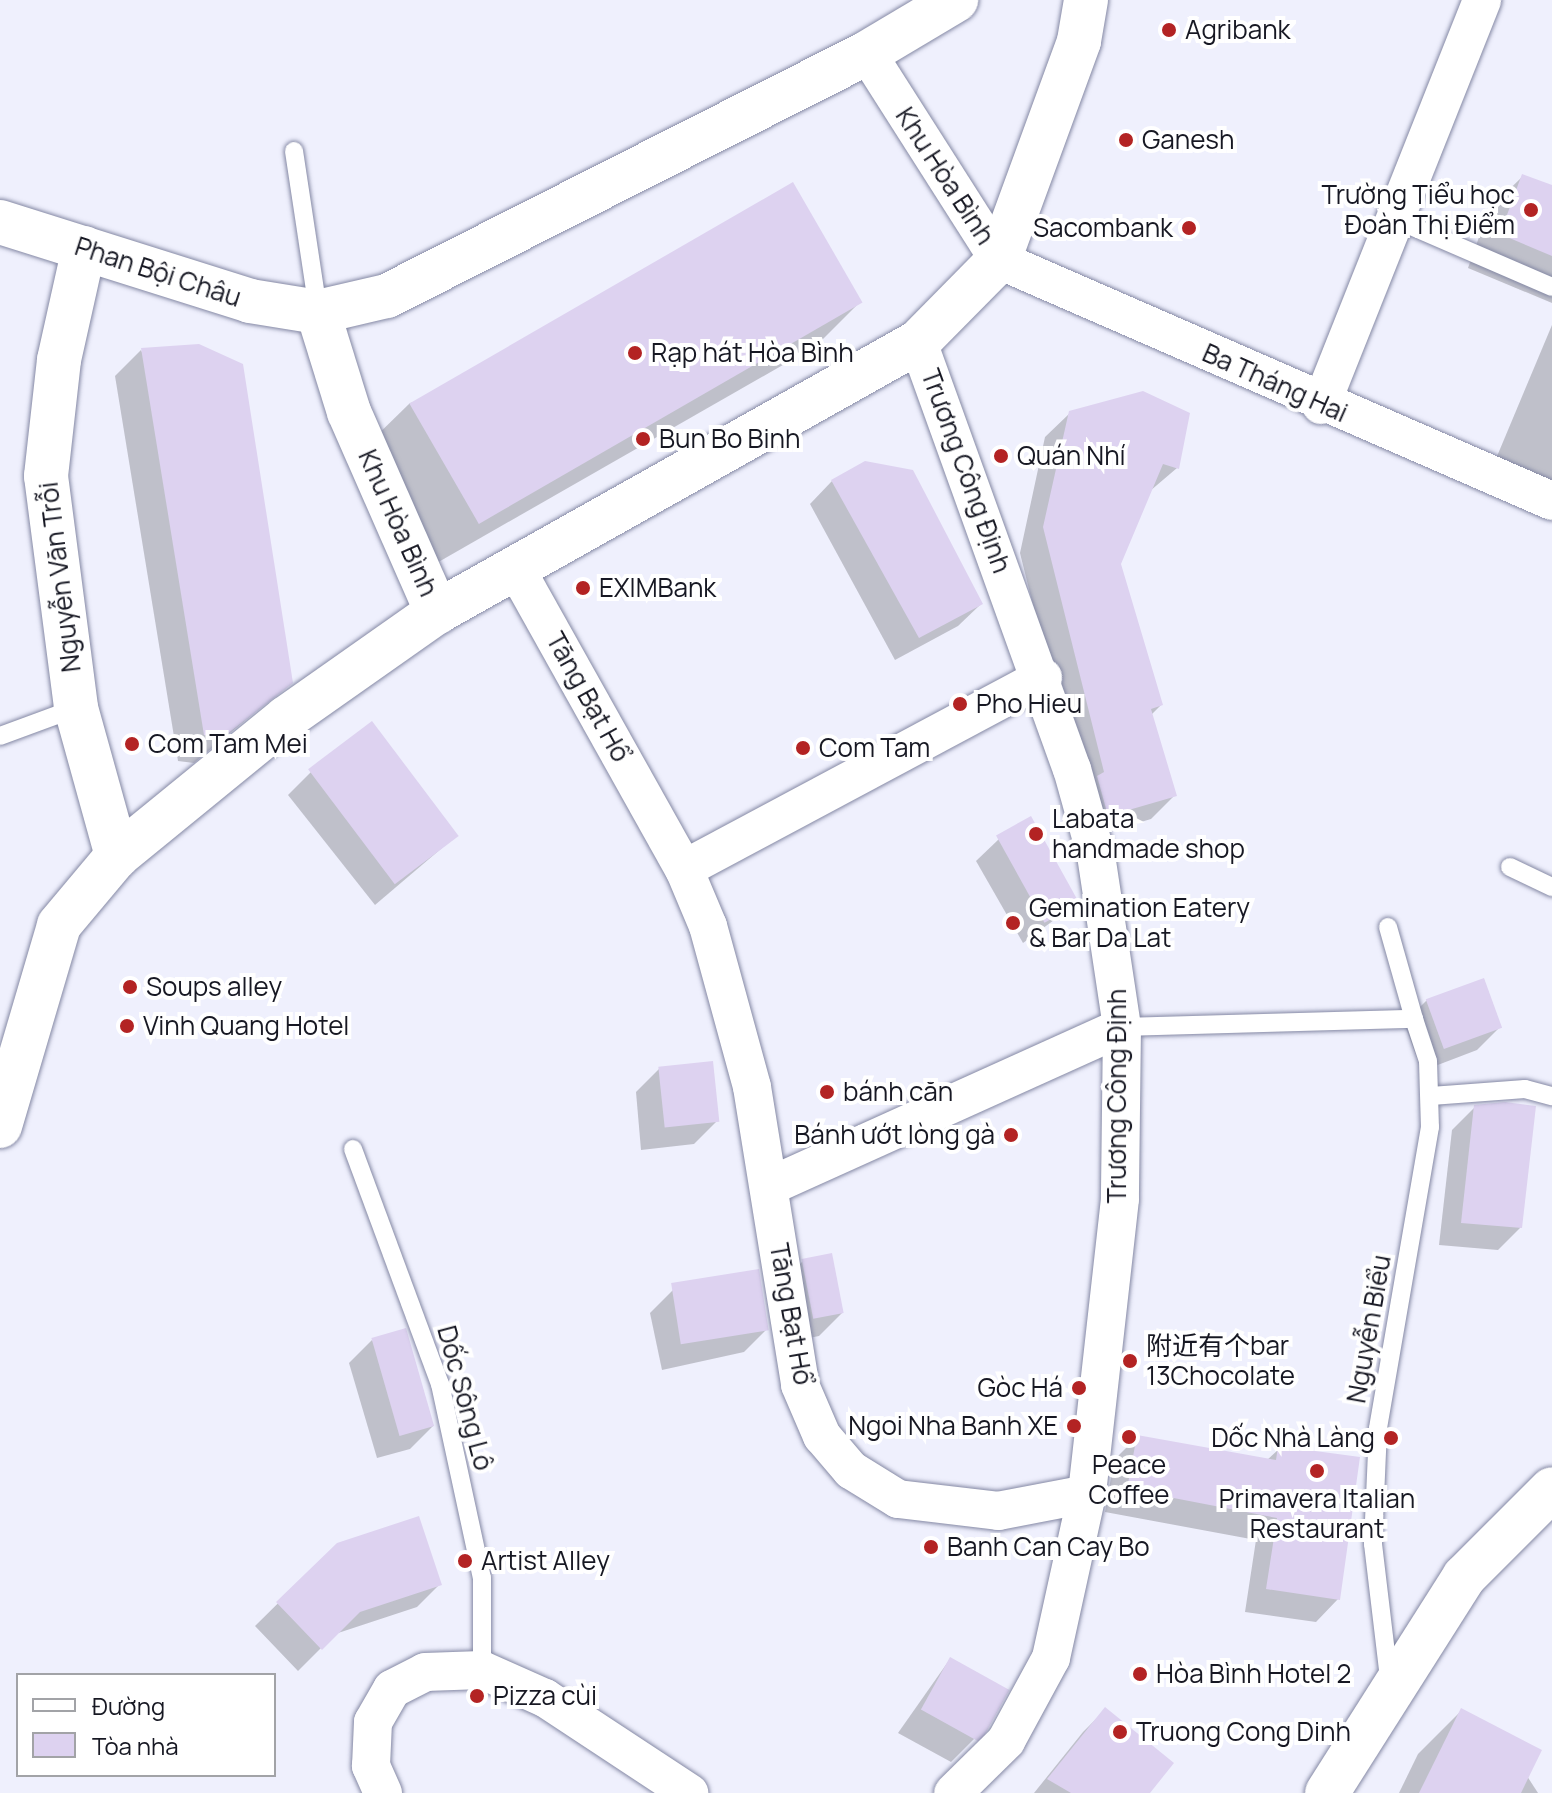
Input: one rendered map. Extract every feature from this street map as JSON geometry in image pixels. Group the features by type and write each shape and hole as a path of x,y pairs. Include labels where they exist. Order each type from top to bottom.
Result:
{"street":[{"path":"318,312 387,296 479,254 867,53 956,0"},
{"path":"999,260 1079,41 1086,0"},
{"path":"1321,405 1482,0"},
{"name":"Khu Hòa Bình","path":"318,312 349,412 437,612 918,342 999,260 867,53"},
{"name":"Phan Bội Châu","path":"0,222 250,301 318,312"},
{"name":"Nguyễn Văn Trỗi","path":"84,248 59,360 46,476 76,708 117,856"},
{"name":"Ba Tháng Hai","path":"999,260 1321,405 1552,501"},
{"name":"Trương Công Định","path":"918,342 1043,677 1096,855 1122,1027 1120,1199 1087,1494 1051,1658 1006,1741 953,1793"},
{"name":"Tăng Bạt Hổ","path":"515,567 684,869 729,992 770,1186 800,1385 822,1436 851,1470 898,1499 942,1508 998,1511 1087,1494"},
{"path":"0,1126 59,925 117,856 286,718 437,612"},
{"path":"684,869 1043,677"},
{"path":"770,1186 1122,1027"},
{"path":"1342,1785 1390,1686 1464,1577 1552,1489"},
{"path":"383,1793 371,1766 373,1722 392,1689 425,1672 482,1670 545,1698 689,1793"}],"lane":[{"path":"294,151 318,312"},
{"path":"1395,219 1552,287"},
{"path":"0,736 76,708"},
{"path":"1510,867 1552,887"},
{"name":"Nguyễn Biểu","path":"1388,927 1414,1019 1431,1096 1430,1127 1378,1429 1373,1544 1390,1686"},
{"path":"1122,1027 1414,1019"},
{"path":"1431,1096 1525,1089 1552,1096"},
{"name":"Dốc Sông Lô","path":"353,1149 440,1384 482,1578 482,1670"}],"building":[{"name":"Trường Tiểu học Đoàn Thị Điểm","path":"1522,174 1552,185 1552,256 1500,234"},
{"name":"Rạp hát Hòa Bình","path":"793,182 862,302 479,524 409,404"},
{"path":"199,344 243,364 293,683 222,738 204,735 141,348"},
{"path":"1143,391 1190,413 1179,469 1163,464 1121,564 1163,705 1151,709 1177,796 1108,816 1097,776 1104,772 1043,527 1069,411"},
{"path":"865,461 913,470 983,604 919,638 831,480"},
{"path":"372,721 459,836 395,884 308,769"},
{"path":"1031,816 1079,903 1044,923 996,835"},
{"path":"1484,978 1502,1028 1444,1049 1426,999"},
{"path":"713,1061 719,1122 665,1127 658,1067"},
{"path":"1505,1102 1536,1106 1522,1228 1461,1223 1474,1105"},
{"path":"832,1253 844,1313 813,1319 802,1259"},
{"path":"759,1269 769,1330 681,1344 671,1283"},
{"path":"406,1328 434,1426 400,1436 371,1338"},
{"path":"1137,1435 1276,1460 1278,1446 1360,1457 1340,1600 1266,1589 1277,1518 1127,1489"},
{"path":"419,1516 442,1585 360,1612 322,1650 276,1602 337,1543"},
{"path":"950,1657 1009,1690 980,1742 921,1709"},
{"path":"1105,1707 1174,1763 1150,1793 1071,1793 1047,1779"},
{"path":"1461,1708 1542,1750 1521,1793 1419,1793"}],"place":[{"name":"Agribank","path":"1169,30"},
{"name":"Ganesh","path":"1126,140"},
{"name":"Trường Tiểu học Đoàn Thị Điểm","path":"1531,210"},
{"name":"Sacombank","path":"1189,228"},
{"name":"Rạp hát Hòa Bình","path":"635,353"},
{"name":"Bun Bo Binh","path":"643,439"},
{"name":"Quán Nhí","path":"1001,456"},
{"name":"EXIMBank","path":"583,588"},
{"name":"Pho Hieu","path":"960,704"},
{"name":"Com Tam Mei","path":"132,744"},
{"name":"Com Tam","path":"803,748"},
{"name":"Labata handmade shop","path":"1036,834"},
{"name":"Gemination Eatery & Bar Da Lat","path":"1013,923"},
{"name":"Soups alley","path":"130,987"},
{"name":"Vinh Quang Hotel","path":"127,1026"},
{"name":"bánh căn","path":"827,1092"},
{"name":"Bánh ướt lòng gà","path":"1011,1135"},
{"name":"附近有个bar 13Chocolate","path":"1130,1361"},
{"name":"Gòc Há","path":"1079,1388"},
{"name":"Ngoi Nha Banh XE","path":"1074,1426"},
{"name":"Peace Coffee","path":"1129,1437"},
{"name":"Dốc Nhà Làng","path":"1391,1438"},
{"name":"Primavera Italian Restaurant","path":"1317,1471"},
{"name":"Banh Can Cay Bo","path":"931,1547"},
{"name":"Artist Alley","path":"465,1561"},
{"name":"Hòa Bình Hotel 2","path":"1140,1674"},
{"name":"Pizza cùi","path":"477,1696"},
{"name":"Truong Cong Dinh","path":"1120,1732"}]}
